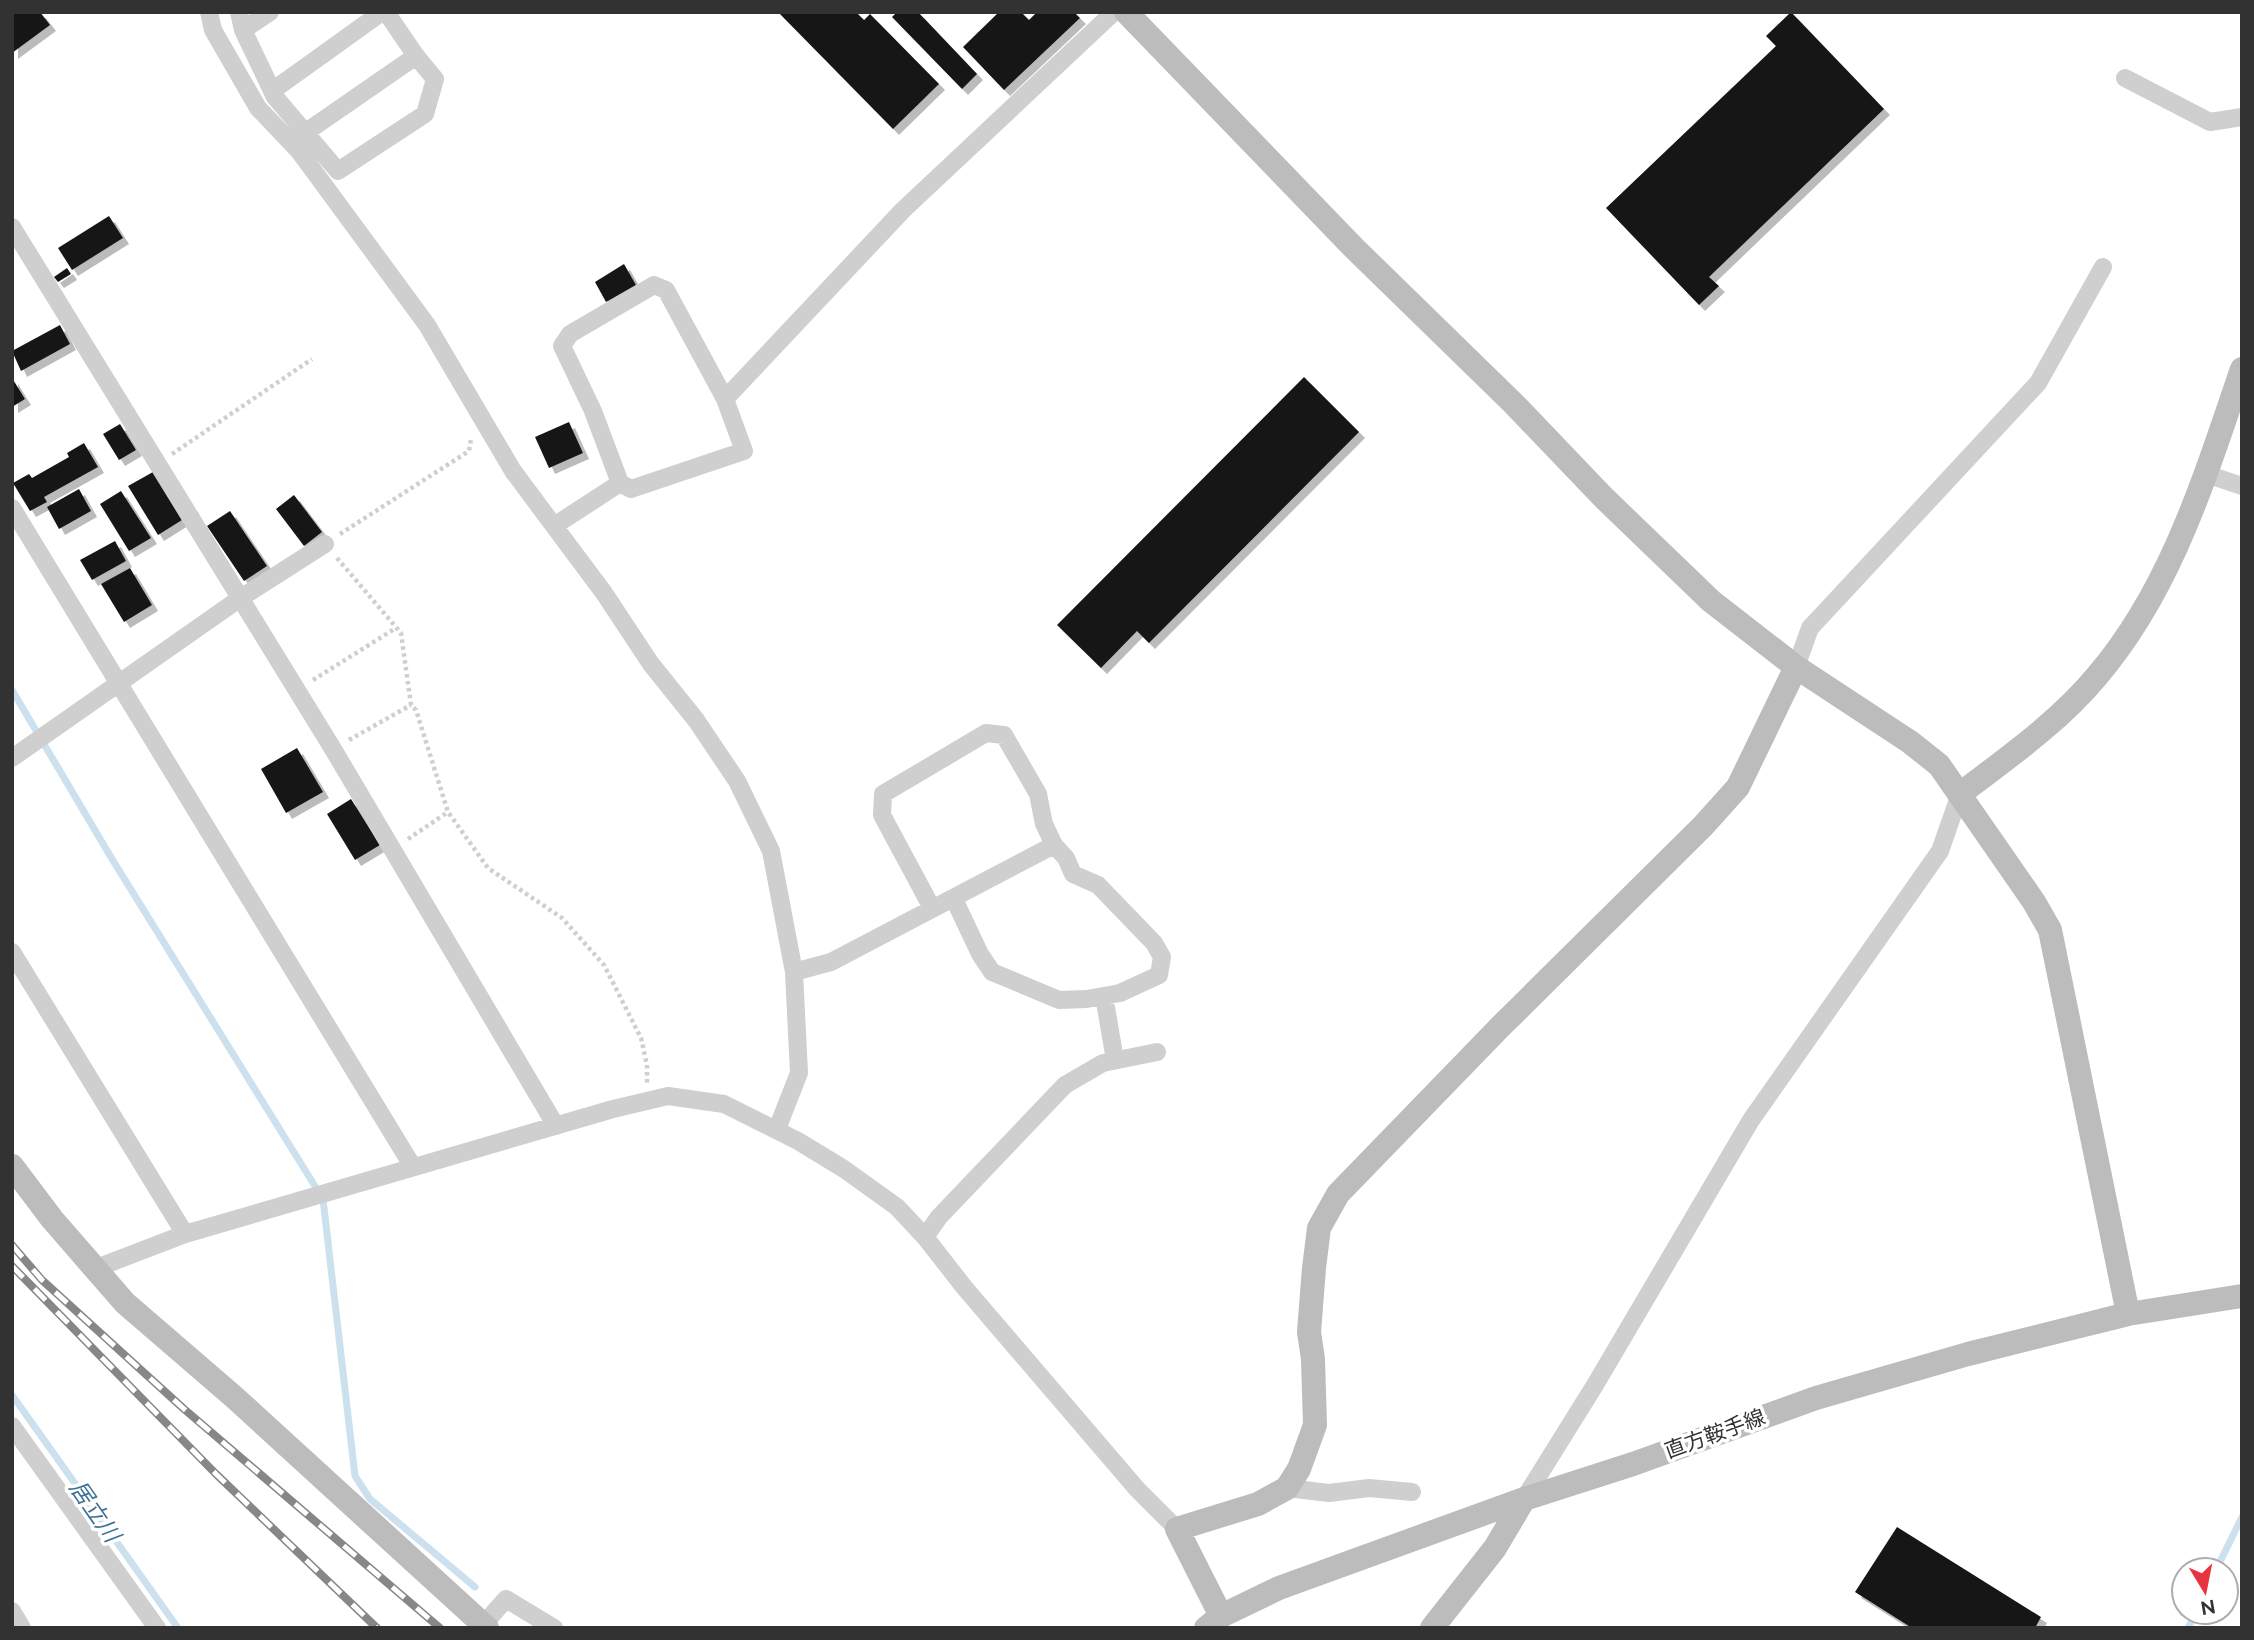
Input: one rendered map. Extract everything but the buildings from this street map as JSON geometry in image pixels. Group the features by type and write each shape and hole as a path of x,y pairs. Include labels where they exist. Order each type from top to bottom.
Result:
{"street":[{"path":"209,12 213,30 258,108 338,171 425,114 435,79 384,12 272,91"},
{"path":"270,12 241,21 272,91 298,137 348,216 427,325 513,471 604,593 651,664 696,720 737,781 771,851 794,972 799,1073 777,1129"},
{"path":"724,399 903,210 1114,12"},
{"path":"1126,12 1355,249 1711,601 1796,667 1910,742 1939,765 2034,902 2050,930 2128,1314"},
{"path":"298,137 416,56"},
{"path":"2125,78 2210,122 2242,117"},
{"path":"12,227 333,749 555,1126"},
{"path":"1177,1529 1258,1504 1287,1488 1299,1469 1315,1425 1313,1359 1309,1332 1319,1228 1338,1194 1499,1028 1685,845 1738,787 1796,667 1810,628 2038,383 2103,267"},
{"path":"654,285 666,290 724,399 744,451 631,489 620,482 593,411 562,346 570,334 654,285"},
{"path":"1432,1628 1495,1548 1595,1385 1751,1120 1940,852 1960,794 2043,730 2097,677 2143,613 2187,526 2242,369"},
{"path":"2206,474 2242,486"},
{"path":"554,526 620,482"},
{"path":"12,509 413,1167"},
{"path":"12,758 239,599 325,544"},
{"path":"932,908 882,815 883,794 986,733 1004,735 1038,794 1044,824 1054,845 1066,858 1073,874 1098,885 1154,943 1162,957 1159,975 1120,993 1059,1000 992,972 980,954 954,899"},
{"path":"794,972 831,962 1054,845"},
{"path":"12,952 185,1234"},
{"path":"1104,996 1115,1060"},
{"path":"925,1237 939,1217 1065,1085 1103,1063 1157,1052"},
{"path":"94,1269 185,1234 648,1100 668,1096 724,1104 777,1129 844,1169 897,1207 1138,1489 1177,1529 1213,1622"},
{"path":"12,1166 52,1219 125,1303 234,1397 485,1626 506,1599 554,1628"},
{"name":"直方鞍手線","path":"1213,1622 1279,1588 1524,1499 1816,1398 1968,1354 2128,1314 2242,1296"},
{"path":"12,1426 158,1628"},
{"path":"1287,1488 1329,1493 1368,1488 1412,1492"},
{"path":"12,1611 22,1628"}],"path":[{"path":"157,464 312,359"},
{"path":"469,451 325,544 401,634 411,705 416,710 448,812 488,868 562,918 604,965 641,1038 647,1065 648,1100"},
{"path":"297,690 396,628"},
{"path":"333,749 411,705"},
{"path":"393,849 448,812"}],"waterway":[{"path":"12,690 112,859 323,1199 355,1476 370,1499 475,1587"},
{"name":"居立川","path":"12,1395 178,1628"},
{"path":"2223,1556 2242,1517"}],"railway":[{"path":"12,1245 42,1280 184,1409 440,1628"},
{"path":"12,1266 216,1474 377,1628"}]}
